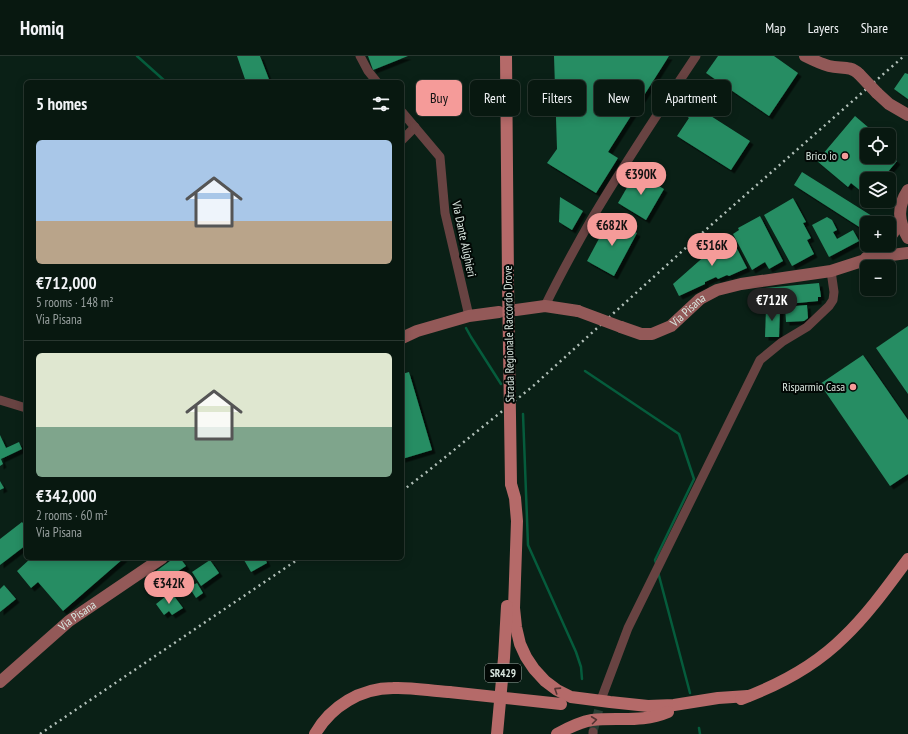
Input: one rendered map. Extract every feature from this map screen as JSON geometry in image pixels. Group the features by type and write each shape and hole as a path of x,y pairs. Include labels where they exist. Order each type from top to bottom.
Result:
{"main road":[{"name":"Strada Regionale Raccordo Drove","path":"506,56 511,484 515,498 516,517 510,612"},
{"path":"315,734 325,720 342,704 353,697 378,689 394,688 449,692 642,712 668,712 733,702 770,688 785,680 834,647 863,617 908,559"},
{"path":"510,612 523,650 530,663 545,681 567,695 580,698 657,706 748,696"},
{"path":"491,734 500,640 510,612"},
{"name":"SR429","path":"497,734 510,612"},
{"path":"557,734 587,721 657,717 668,712"}],"street":[{"path":"360,56 368,71 375,80"},
{"path":"545,306 610,187 696,56"},
{"path":"805,56 830,67 852,69 889,104 908,115"},
{"name":"Via Dante Alighieri","path":"404,114 440,157 444,213 469,316"},
{"path":"404,138 415,127"},
{"path":"908,190 903,198 900,208 900,219 908,238"},
{"path":"896,228 900,219"},
{"name":"Via Pisana","path":"863,260 874,252"},
{"name":"Via Pisana","path":"866,260 908,253"},
{"name":"Via Pisana","path":"516,310 545,306 578,311 641,334 652,334 671,326 700,299 717,290 741,284 831,271 860,262"},
{"path":"602,697 628,628 760,360 782,342 807,327 829,306 833,300 834,292 831,271"},
{"path":"404,337 417,331 469,316 499,312"},
{"path":"0,400 24,407"},
{"name":"Via Pisana","path":"0,682 69,621 152,562"}],"building":[{"path":"237,56 260,56 269,80 245,80"},
{"path":"368,56 408,56 373,70"},
{"path":"554,56 669,56 654,80 652,80 652,83 644,95 644,80 594,80 594,116 631,116 608,152 618,158 596,193 547,163 557,149 556,116 586,116 586,80 555,80"},
{"path":"718,56 774,56 798,73 769,116 731,90 731,80 716,80 706,73"},
{"path":"905,73 908,74 908,99 894,89"},
{"path":"686,116 711,116 750,141 731,170 677,136 689,118"},
{"name":"Brico io","path":"855,116 869,128 860,128 860,164 894,164 888,172 860,172 860,190 851,183 848,187 817,161"},
{"path":"636,172 664,189 646,220 618,203"},
{"path":"802,172 872,216 860,216 860,227 794,185"},
{"path":"560,197 583,211 572,230 559,222"},
{"path":"793,198 806,222 803,223 811,238 807,240 814,254 792,266 764,215"},
{"path":"760,216 783,261 769,269 765,262 752,270 733,234 739,230 738,228"},
{"path":"827,217 832,220 837,230 833,232 837,239 853,230 859,241 829,257 812,225"},
{"path":"610,218 637,233 614,276 587,261"},
{"path":"730,235 747,268 729,276 727,275 718,279 716,277 705,282 705,284 679,296 673,284"},
{"path":"819,283 821,297 818,297 818,301 767,306 765,288"},
{"path":"807,305 808,318 804,321 786,322 785,307"},
{"path":"766,308 780,308 779,337 765,337"},
{"path":"908,326 908,394 876,348"},
{"path":"863,355 908,420 908,474 890,486 820,384"},
{"path":"409,372 432,450 404,458 404,373"},
{"path":"0,435 6,448 19,442 22,449 1,459 3,464 0,466"},
{"path":"0,481 4,488 0,490"},
{"path":"22,522 24,524 24,547 0,565 0,539"},
{"path":"29,560 122,560 63,611 38,582 31,588 17,571"},
{"path":"171,560 182,560 186,566 168,578 165,574 159,578 155,572"},
{"path":"210,560 219,573 201,586 192,572"},
{"path":"244,560 266,560 267,563 251,572"},
{"path":"197,583 203,593 196,598 189,587"},
{"path":"4,585 16,599 0,612 0,589"},
{"path":"171,592 183,608 172,615 169,611 164,615 156,604"}],"waterway":[{"path":"137,56 164,80"},
{"path":"466,328 501,384"},
{"path":"585,371 679,434 694,479 655,560 656,563"},
{"path":"523,414 528,545 576,652 581,667 582,679"},
{"path":"658,572 690,693"},
{"path":"699,728 700,734"}],"tunnel":[{"path":"593,732 602,697"}],"railway":[{"path":"404,489 532,387 710,226 904,56"},
{"path":"40,734 297,560"}],"place":[{"name":"Brico io","path":"845,156"},
{"name":"Risparmio Casa","path":"853,387"}]}
